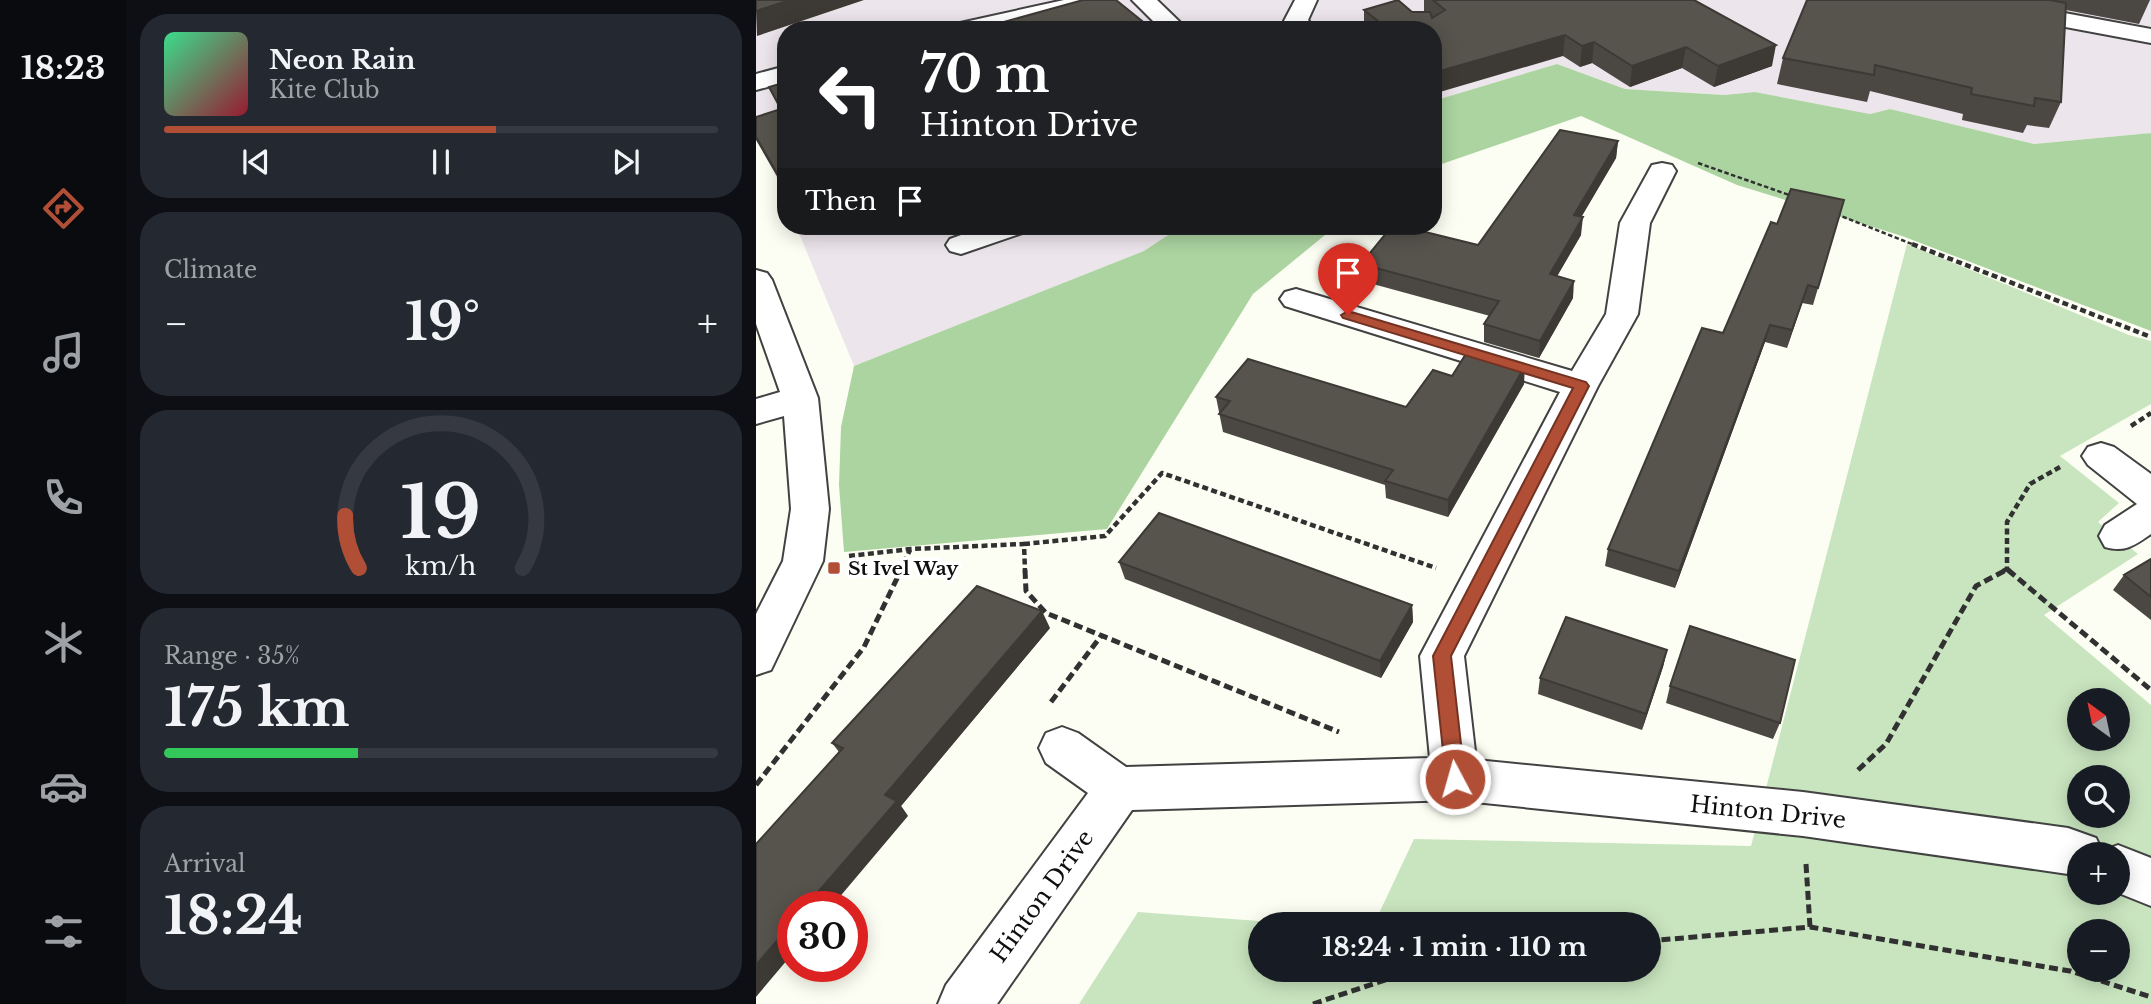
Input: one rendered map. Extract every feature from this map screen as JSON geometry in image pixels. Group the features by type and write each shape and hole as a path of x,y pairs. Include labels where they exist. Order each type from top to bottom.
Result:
{"street":[{"path":"1000,21 1095,0"},
{"path":"1143,0 1166,21"},
{"path":"1296,21 1306,0"},
{"path":"1958,0 2151,36"},
{"path":"756,82 777,76"},
{"path":"1455,779 1442,656 1581,386 1622,314 1635,223 1662,171"},
{"path":"961,245 989,235"},
{"path":"756,280 800,398 810,509 803,561 756,657"},
{"path":"1296,299 1581,386"},
{"path":"756,412 800,398"},
{"path":"2086,458 2151,494"},
{"path":"2119,536 2151,514"},
{"path":"1062,748 1119,789"},
{"name":"Hinton Drive","path":"965,1004 1119,789 1455,779 1803,814 2067,851"},
{"path":"2130,874 2151,882"}],"path":[{"path":"1662,171 1680,157 1804,201"},
{"path":"1829,211 2151,337"},
{"path":"2127,428 2151,414"},
{"path":"2086,458 2030,484 2007,522 2007,569 2151,690"},
{"path":"803,561 911,549 1024,544 1105,536 1162,473 1480,583"},
{"path":"1024,544 1026,591 1046,613 1341,733"},
{"path":"756,785 863,647 911,549"},
{"path":"1810,927 1803,814 1856,773 1886,744 1976,586 2007,569"},
{"path":"1062,748 1035,724 1101,635"},
{"path":"1661,940 1810,927 2070,971 2151,997"},
{"path":"1313,1004 1379,982"}],"shaded area":[{"path":"756,0 2151,0 2151,133 2034,144 1890,109 1870,114 1755,92 1724,95 1625,89 1557,64 1442,98 1442,21 777,21 777,179 756,128"},
{"path":"800,235 1169,235 1145,251 854,366"}],"green space":[{"path":"1557,64 1625,89 1724,95 1755,92 1870,114 1890,109 2034,144 2151,133 2151,331 1902,236 1737,185 1581,116 1442,164 1442,98"},
{"path":"1168,235 1325,235 1253,294 1107,529 844,552 839,485 841,427 854,366 1144,251"},
{"path":"1907,244 2129,335 2151,341 2151,404 2060,456 2119,503 2098,522 2138,554 2044,615 2151,705 2151,1004 1079,1004 1138,912 1248,920 1248,982 1661,982 1661,912 1380,912 1414,839 1751,846"}],"building":[{"path":"756,0 790,0 756,11"},
{"path":"1083,0 1116,0 1142,21 1007,21"},
{"path":"1398,0 1412,12 1430,12 1432,18 1445,10 1433,0 1694,0 1776,45 1718,66 1686,47 1632,66 1594,42 1582,46 1565,35 1442,70 1442,21 1378,21 1364,10"},
{"path":"1807,0 2050,0 2066,3 2061,102 2035,98 2034,106 1971,94 1972,88 1875,65 1874,75 1783,58"},
{"path":"777,85 777,102 769,87"},
{"path":"777,110 777,173 756,137 756,117"},
{"path":"1560,130 1618,141 1574,215 1583,217 1550,274 1574,281 1540,341 1484,324 1499,301 1361,264 1385,235 1437,235 1478,245"},
{"path":"1791,189 1844,200 1818,288 1808,285 1792,330 1770,325 1679,571 1608,549 1702,328 1723,333 1771,222 1777,224"},
{"path":"1469,349 1525,366 1448,500 1385,481 1393,470 1219,414 1230,401 1216,397 1248,359 1406,407 1433,370 1452,376"},
{"path":"1159,513 1412,605 1380,661 1119,562"},
{"path":"2151,559 2151,597 2124,575"},
{"path":"977,586 1042,611 885,795 897,801 819,891 777,891 777,941 756,965 756,844 843,748 832,743"},
{"path":"1566,617 1667,650 1646,714 1540,678"},
{"path":"1690,626 1795,660 1780,723 1670,686"}],"place":[{"name":"St Ivel Way","path":"834,568"}],"route":[{"path":"1348,315 1581,386 1442,656 1455,779"}]}
